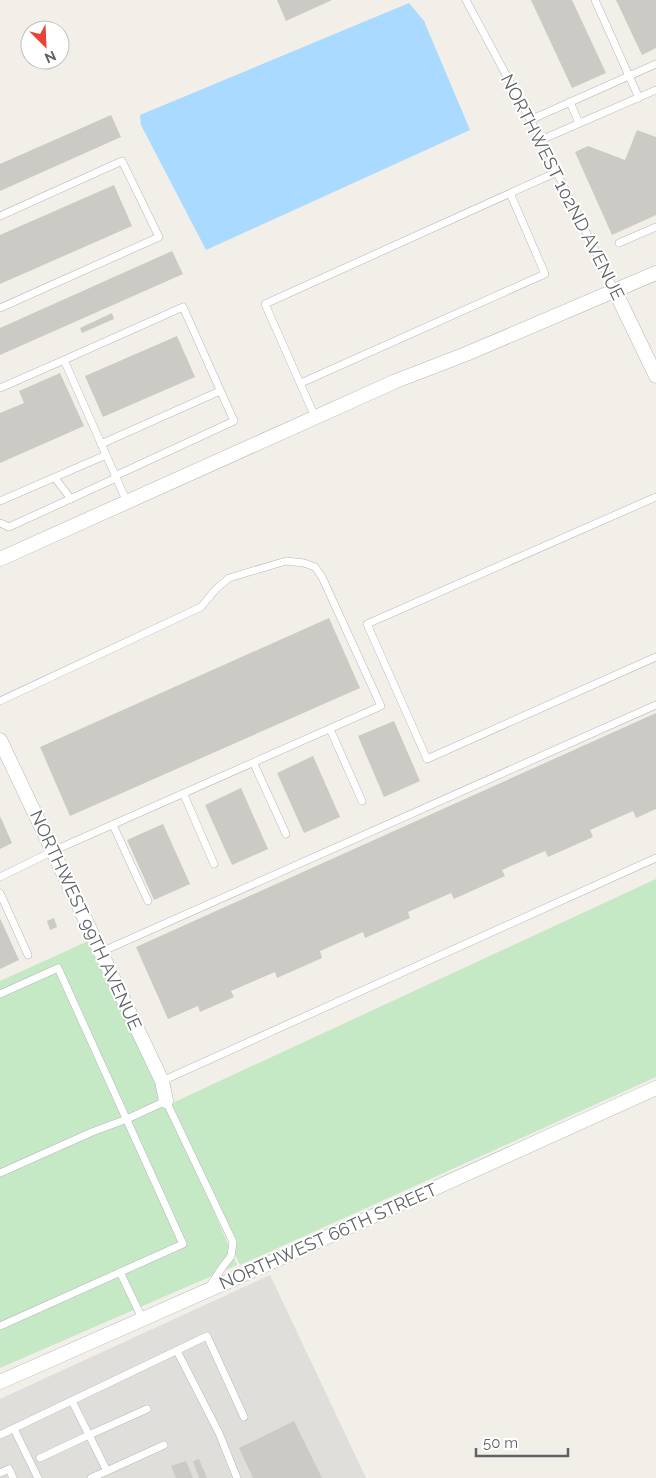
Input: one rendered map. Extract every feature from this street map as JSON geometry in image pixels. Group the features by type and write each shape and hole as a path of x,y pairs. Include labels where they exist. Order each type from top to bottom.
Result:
{"street":[{"path":"0,559 396,381 466,354 656,273"},
{"name":"NORTHWEST 102ND AVENUE","path":"615,291 656,376"},
{"name":"NORTHWEST 99TH AVENUE","path":"0,740 162,1081 166,1101"},
{"name":"NORTHWEST 66TH STREET","path":"0,1382 263,1266 656,1088"}],"lane":[{"name":"NORTHWEST 102ND AVENUE","path":"466,0 541,140 615,291"},
{"path":"596,0 638,98"},
{"path":"530,120 656,64"},
{"path":"541,140 656,90"},
{"path":"570,102 580,123"},
{"path":"0,216 122,162 159,237 0,308"},
{"path":"315,417 265,304 557,172"},
{"path":"300,384 545,274 510,193"},
{"path":"620,244 656,226"},
{"path":"0,388 184,307 234,421 9,527 0,523"},
{"path":"64,360 127,502"},
{"path":"101,444 220,391"},
{"path":"0,502 106,455"},
{"path":"55,478 71,499"},
{"path":"656,497 367,624 427,759 656,657"},
{"path":"0,701 202,607 229,578 286,561 315,566 322,577 381,706 184,795 53,851 0,877"},
{"path":"101,952 656,705"},
{"path":"330,729 362,801"},
{"path":"254,764 286,834"},
{"path":"184,795 214,864"},
{"path":"113,825 148,901"},
{"path":"162,1081 656,858"},
{"path":"0,894 28,955"},
{"path":"0,994 58,968 183,1244 0,1326"},
{"path":"0,1173 166,1101 233,1242 231,1256 220,1269 208,1289"},
{"path":"120,1272 142,1318"},
{"path":"0,1435 206,1336 244,1417"},
{"path":"176,1350 219,1433 237,1478"},
{"path":"72,1401 107,1471"},
{"path":"40,1458 147,1409"},
{"path":"14,1428 38,1478"},
{"path":"91,1478 164,1445"},
{"path":"0,1473 9,1469 13,1478"}],"shaded area":[{"path":"270,1275 366,1478 0,1478 0,1399"}],"green space":[{"path":"656,879 656,1077 240,1265 183,1139 237,1265 0,1368 0,981 95,938 168,1105"}],"water":[{"path":"409,3 424,21 470,130 206,250 141,125 140,115"}],"building":[{"path":"277,0 332,0 286,21"},
{"path":"531,0 572,0 606,73 572,88"},
{"path":"616,0 656,0 656,48 642,55"},
{"path":"111,115 121,137 0,191 0,164"},
{"path":"637,130 656,137 656,215 612,235 575,152 588,146 625,160"},
{"path":"114,185 132,226 0,284 0,235"},
{"path":"172,251 183,274 0,355 0,328"},
{"path":"112,313 114,319 82,333 80,328"},
{"path":"177,336 195,377 103,417 85,376"},
{"path":"60,373 84,426 0,463 0,413 24,403 19,391"},
{"path":"329,618 360,688 70,816 40,747"},
{"path":"656,713 656,809 636,818 633,811 590,830 593,837 548,857 545,851 502,870 505,876 454,899 451,893 408,912 410,918 365,938 363,932 320,951 322,958 277,978 275,972 231,991 234,997 200,1012 198,1006 168,1019 136,947"},
{"path":"394,721 420,781 384,797 358,736"},
{"path":"313,756 340,817 304,833 277,773"},
{"path":"241,788 268,849 232,865 205,805"},
{"path":"0,816 12,843 0,849"},
{"path":"163,824 190,884 154,900 127,840"},
{"path":"0,918 19,960 0,969"},
{"path":"54,918 57,927 50,930 47,921"},
{"path":"294,1421 322,1478 253,1478 239,1448"},
{"path":"199,1459 207,1478 199,1478 193,1461"},
{"path":"186,1461 193,1478 176,1478 171,1466"}]}
